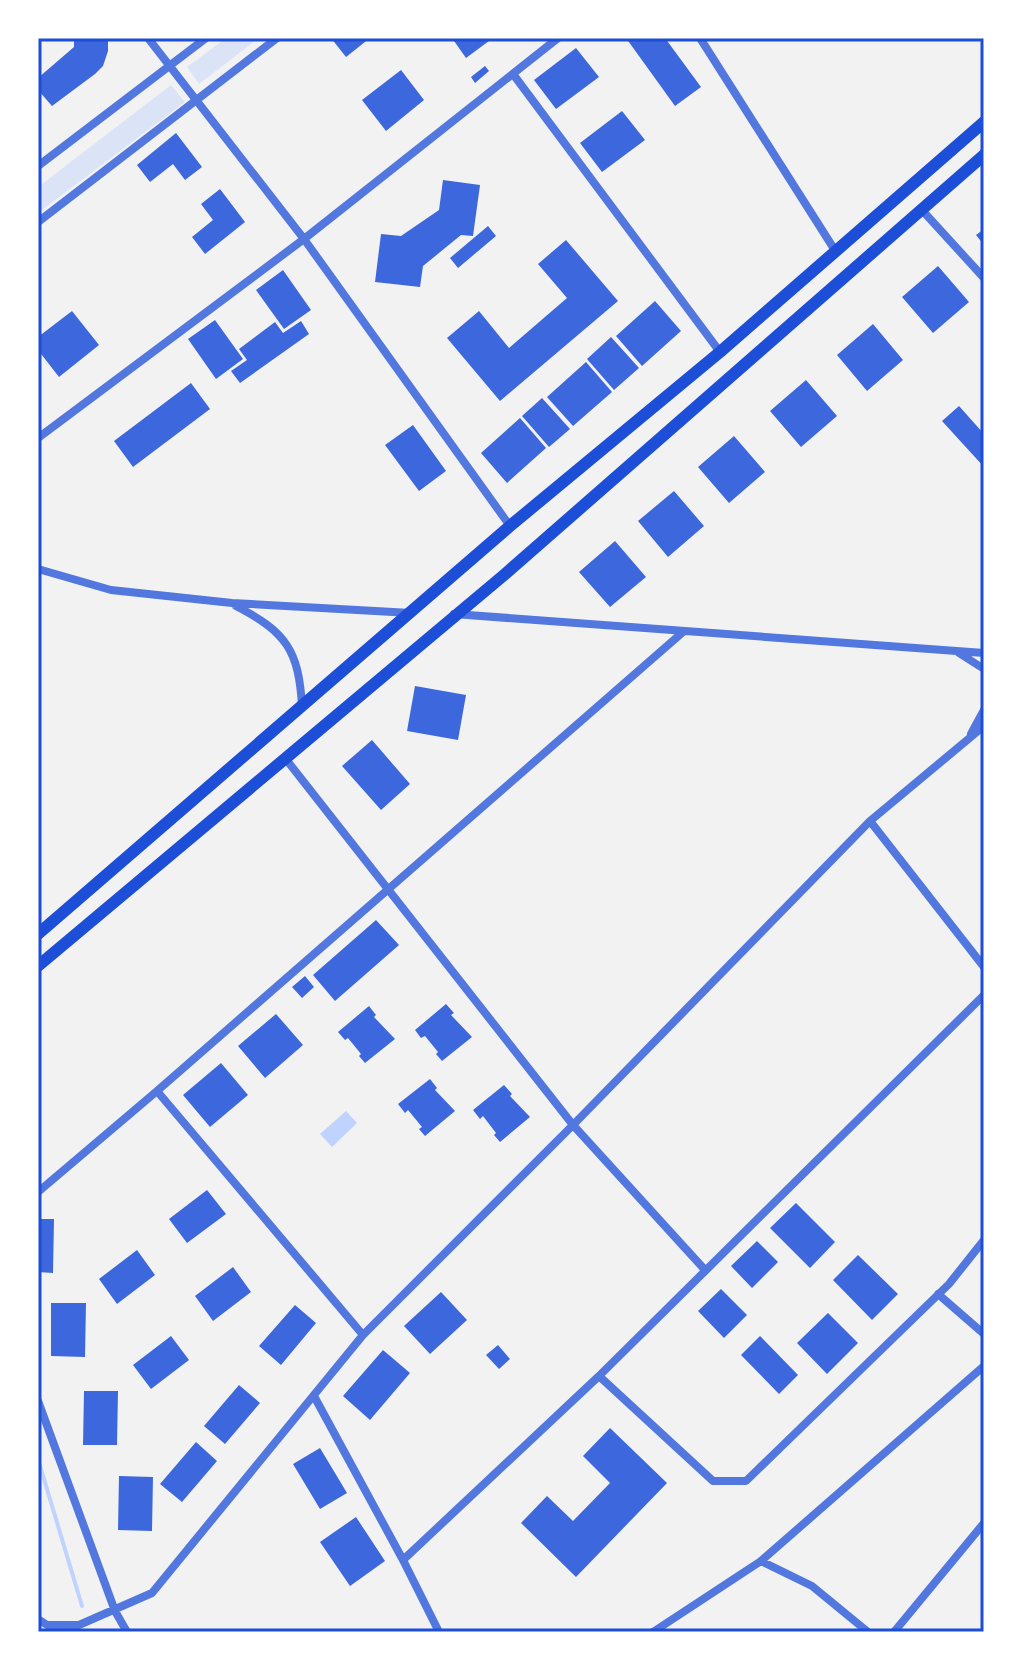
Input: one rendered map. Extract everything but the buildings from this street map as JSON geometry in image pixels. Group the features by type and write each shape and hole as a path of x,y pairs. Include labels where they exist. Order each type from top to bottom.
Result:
{"main road":[{"path":"38,934 510,526 720,352 984,122"},
{"path":"38,966 516,564 984,155"}],"street":[{"path":"148,38 304,239 510,526"},
{"path":"38,166 206,38"},
{"path":"38,222 277,38"},
{"path":"38,438 304,239 558,38"},
{"path":"700,38 836,252"},
{"path":"513,74 720,352"},
{"path":"921,209 984,278"},
{"path":"38,569 111,590 232,603 412,613"},
{"path":"232,603 266,621 286,644 300,671 302,708"},
{"path":"454,614 984,653"},
{"path":"38,1192 683,632"},
{"path":"958,653 984,669"},
{"path":"970,736 984,710"},
{"path":"38,1619 47,1625 79,1625 152,1593 363,1335 870,821 984,726"},
{"path":"285,758 573,1125 705,1270"},
{"path":"870,821 984,967"},
{"path":"403,1560 599,1376 984,995"},
{"path":"157,1091 363,1335"},
{"path":"599,1376 713,1481 746,1481 938,1294 984,1240"},
{"path":"938,1294 984,1334"},
{"path":"653,1632 761,1561 984,1366"},
{"path":"314,1396 439,1632"},
{"path":"38,1401 115,1611 127,1632"},
{"path":"894,1632 984,1523"},
{"path":"761,1561 812,1586 868,1632"}],"shaded area":[{"path":"226,38 259,38 199,84 187,67"},
{"path":"171,85 185,102 38,213 38,187"}],"water":[{"path":"346,1111 357,1123 332,1147 320,1134"}],"waterway":[{"path":"38,1459 82,1606"}]}
